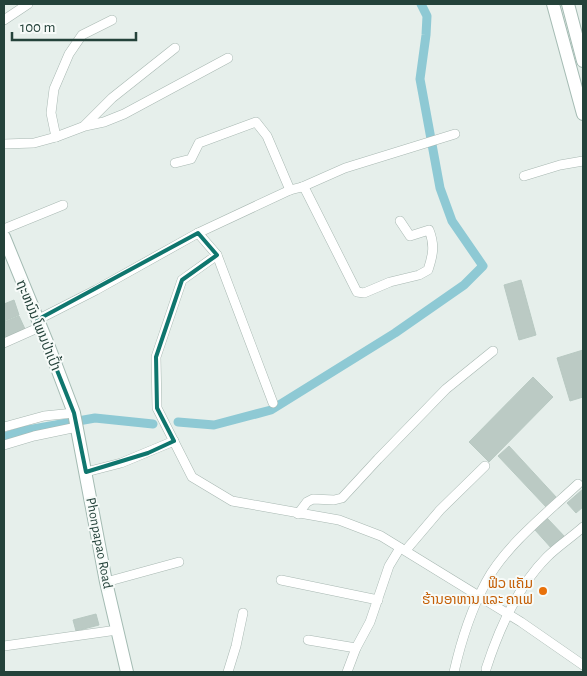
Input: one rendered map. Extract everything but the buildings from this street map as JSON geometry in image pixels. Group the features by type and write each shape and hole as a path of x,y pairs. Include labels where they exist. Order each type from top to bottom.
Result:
{"street":[{"path":"4,20 28,4"},
{"path":"553,4 583,114"},
{"path":"568,4 583,61"},
{"path":"56,137 51,113 54,89 69,54 82,36 112,20"},
{"path":"85,126 112,98 175,48"},
{"path":"4,144 34,143 85,126 104,122 124,114 228,58"},
{"path":"175,163 190,159 199,143 256,122 267,136 290,190"},
{"path":"4,342 198,233 290,190 302,187 345,168 455,134"},
{"path":"524,176 560,165 583,161"},
{"path":"302,187 305,189 357,292 364,293 390,282 419,275 428,270 434,242 429,230 410,236 400,221"},
{"path":"4,229 63,205"},
{"path":"198,233 217,255 273,403"},
{"name":"ຖະຫນົນ ໂພນປ່າເປົ້າ","path":"4,237 49,346 76,421"},
{"path":"217,255 182,280 156,357 157,408 192,476 232,501 339,520 381,536 521,622 583,665"},
{"path":"298,514 307,502 312,499 334,500 342,498 446,389 494,350"},
{"path":"4,426 44,416 76,421"},
{"path":"4,444 34,436 76,421"},
{"name":"Phonpapao Road","path":"76,421 106,582 126,672"},
{"path":"86,472 121,463 174,441"},
{"path":"347,672 356,648 370,622 389,566 440,510 485,466"},
{"path":"454,672 463,636 486,581 510,548 578,484"},
{"path":"486,669 507,614 534,570 583,527"},
{"path":"106,582 180,562"},
{"path":"281,580 378,600"},
{"path":"228,672 243,613"},
{"path":"4,646 117,630"},
{"path":"308,640 356,648"}],"highlighted area":[{"path":"198,233 217,255 182,280 171,308 156,357 157,408 174,441 148,453 86,472 74,413 37,320"}],"waterway":[{"path":"178,422 214,425 271,410 395,333 464,285 483,266 452,221 440,188 420,79 427,16 421,4"},
{"path":"4,437 22,431 95,418 153,424"}],"place":[{"name":"ຟິວ ແຄັມ ຮ້ານອາຫານ ແລະ ຄາເຟ","path":"543,591"}]}
